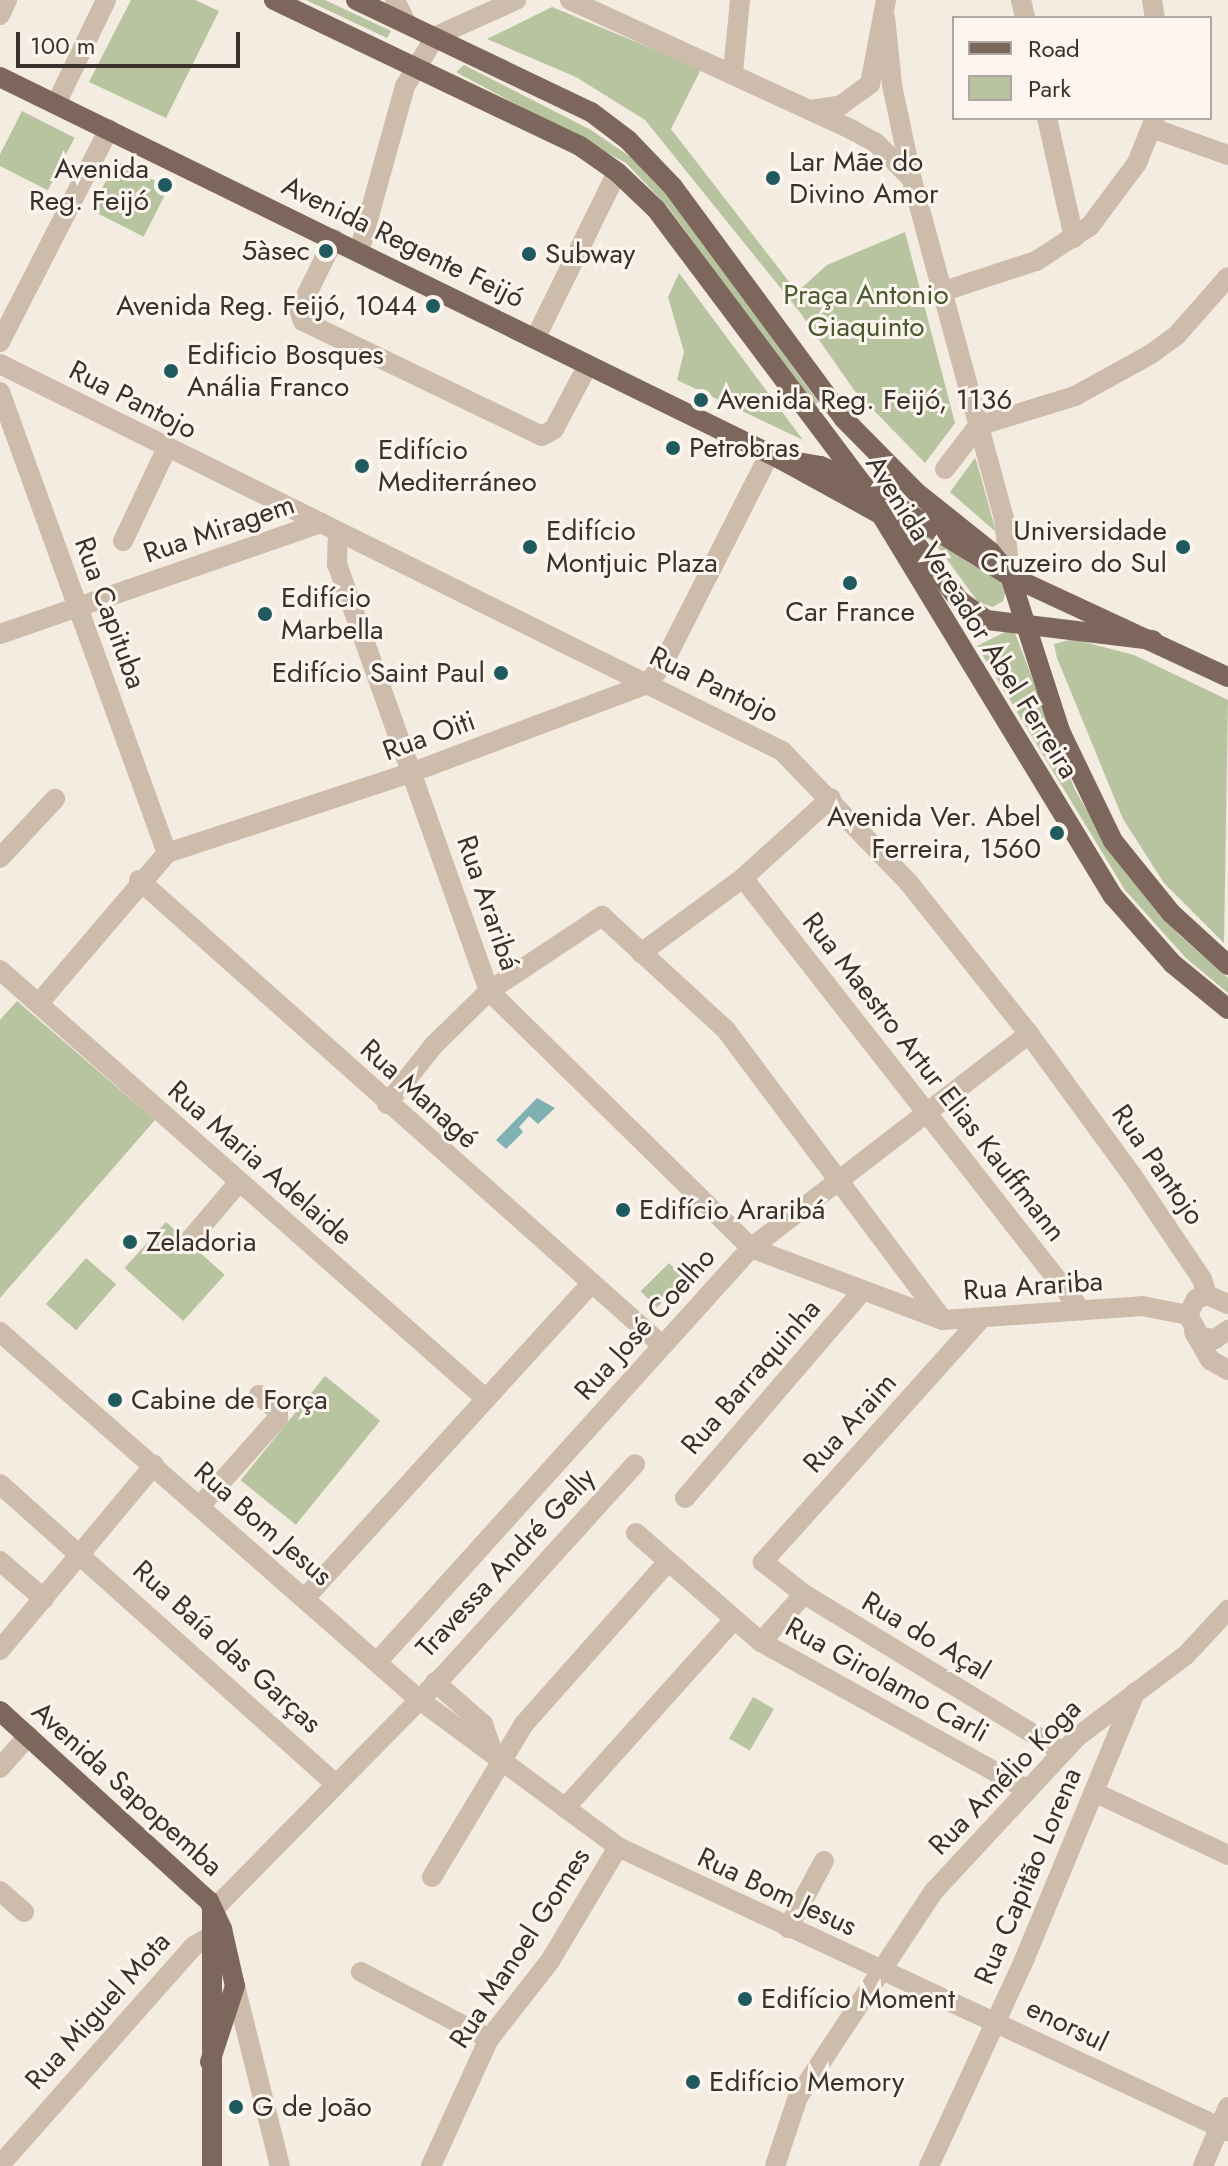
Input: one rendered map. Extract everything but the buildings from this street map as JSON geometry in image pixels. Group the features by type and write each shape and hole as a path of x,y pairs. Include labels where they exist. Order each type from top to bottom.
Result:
{"main road":[{"name":"Avenida Vereador Abel Ferreira","path":"274,0 580,146 617,172 656,209 863,485 1113,896 1173,964 1228,1009"},
{"name":"Avenida Vereador Abel Ferreira","path":"356,0 568,100 628,140 692,211 860,438 916,492 990,551 1010,576 1072,762 1113,841 1171,913 1228,965"},
{"name":"Avenida Regente Feijó","path":"0,77 774,457 882,515 919,548 968,609 987,620 1025,628 1089,630 1153,640"},
{"name":"Avenida Regente Feijó","path":"774,457 821,466 863,485 1010,576 1228,677"},
{"name":"Avenida Sapopemba","path":"0,1711 187,1876 214,1924 235,1986 228,2021 210,2062"},
{"name":"Avenida Sapopemba","path":"212,2166 209,1968 214,1924"},
{"path":"209,1968 228,2021"}],"street":[{"path":"0,15 7,0"},
{"path":"56,104 106,0"},
{"path":"395,0 406,23"},
{"path":"359,252 405,86 436,36 516,0"},
{"path":"570,0 733,72 875,142 912,180"},
{"path":"733,72 740,0"},
{"path":"811,110 841,105 870,84 885,9"},
{"path":"885,9 892,85 912,180 1009,538 1010,576"},
{"path":"1047,120 1074,238"},
{"path":"941,292 1036,261 1074,238 1121,189 1153,123 1228,155"},
{"path":"0,342 109,129"},
{"path":"535,339 617,172"},
{"path":"334,239 297,316 344,341 542,436 554,429 588,365"},
{"path":"945,469 978,426 1075,396 1121,374 1177,335 1228,277"},
{"name":"Rua Pantojo","path":"0,364 775,746 831,798 927,904 1029,1034 1132,1175 1202,1279 1207,1295"},
{"name":"Rua Capituba","path":"0,392 167,853"},
{"path":"123,541 167,448"},
{"path":"647,684 663,664 774,457"},
{"name":"Rua Miragem","path":"0,634 329,528"},
{"name":"Rua Araribá","path":"329,528 337,564 489,991 751,1248"},
{"name":"Rua Oiti","path":"39,1003 139,880 167,853 413,772 647,684"},
{"path":"641,953 743,878 831,798"},
{"path":"0,858 55,799"},
{"name":"Rua Maestro Artur Elias Kauffmann","path":"743,878 1081,1310"},
{"name":"Rua Managé","path":"139,880 387,1104 663,1346"},
{"path":"387,1104 434,1045 489,991 600,916 726,1030 840,1177 943,1320"},
{"name":"Rua Maria Adelaide","path":"0,970 485,1398"},
{"name":"Rua José Coelho","path":"377,1662 751,1248 840,1177 928,1116 1029,1034"},
{"path":"189,1241 239,1182"},
{"name":"Rua Arariba","path":"751,1248 861,1293 943,1320 979,1321 1142,1306 1221,1334"},
{"path":"305,1598 592,1283"},
{"name":"Rua Barraquinha","path":"685,1498 861,1293"},
{"path":"1228,1304 1207,1295 1192,1304 1191,1324 1204,1353 1228,1370"},
{"name":"Rua Araim","path":"763,1562 979,1321"},
{"name":"Rua Bom Jesus","path":"0,1332 417,1698 618,1847 881,1972"},
{"path":"1221,1334 1228,1370"},
{"path":"200,1506 278,1418 278,1411 259,1395"},
{"name":"Travessa André Gelly","path":"417,1698 635,1464"},
{"path":"0,1650 154,1465"},
{"name":"Rua Baía das Garças","path":"0,1484 335,1783"},
{"name":"Rua Girolamo Carli","path":"636,1533 733,1621 761,1642 1028,1790"},
{"path":"0,1561 44,1599"},
{"path":"432,1877 496,1756 668,1562"},
{"name":"Rua do Açal","path":"763,1562 804,1594 1063,1752"},
{"name":"Rua Girolamo Carli","path":"761,1642 804,1594"},
{"name":"Rua Amélio Koga","path":"775,2166 798,2097 934,1891 1063,1752 1186,1655 1228,1610"},
{"path":"565,1808 733,1621"},
{"name":"Rua Bom Jesus","path":"435,1682 483,1724 496,1756"},
{"name":"Rua Capitão Lorena","path":"929,2166 996,2021 1135,1693"},
{"name":"Rua Miguel Mota","path":"0,2165 214,1924 238,1890 417,1698"},
{"path":"0,1768 28,1736"},
{"path":"1094,1792 1228,1855"},
{"name":"Rua Manoel Gomes","path":"431,2166 489,2039 550,1961 618,1847"},
{"path":"788,1928 824,1861"},
{"path":"0,1891 24,1912"},
{"path":"361,1972 489,2039"},
{"name":"enorsul","path":"881,1972 996,2021 1224,2129"},
{"path":"235,1986 280,2166"},
{"path":"228,2021 254,2062"},
{"path":"1203,2166 1224,2129 1228,2107"}],"green space":[{"path":"131,0 195,0 219,11 166,118 89,82"},
{"path":"306,0 325,0 391,31 387,38"},
{"name":"Praça Antonio Giaquinto","path":"552,7 701,69 671,129 797,292 827,265 905,232 955,423 925,463 854,390 799,311 645,120 576,77 487,39"},
{"path":"464,65 591,130 632,158 674,201 818,402 813,406 668,207 626,163 456,72"},
{"path":"22,111 75,138 48,190 0,166 0,154"},
{"path":"116,161 169,188 144,237 91,210"},
{"path":"679,273 803,440 677,380 684,352 668,297"},
{"path":"975,458 977,463 996,532 950,492"},
{"path":"898,508 970,564 998,578 1006,591 1003,601 993,607 978,602 935,543 907,527"},
{"path":"1013,628 1075,790 1104,839 1178,934 1228,978 1228,993 1186,958 1125,890 977,646"},
{"path":"1073,639 1134,655 1228,700 1224,943 1164,883 1123,819 1057,658 1054,644"},
{"path":"17,1001 155,1120 0,1298 0,1020"},
{"path":"166,1222 225,1275 183,1321 125,1268"},
{"path":"86,1258 116,1284 76,1330 46,1304"},
{"path":"669,1263 685,1279 657,1308 641,1291"},
{"path":"325,1376 380,1421 296,1525 241,1480"},
{"path":"753,1697 774,1709 750,1751 729,1739"}],"water":[{"path":"537,1098 555,1108 538,1124 529,1116 519,1127 523,1132 506,1149 496,1140"}],"place":[{"name":"Lar Mãe do Divino Amor","path":"773,178"},
{"name":"Avenida Reg. Feijó","path":"165,185"},
{"name":"5àsec","path":"326,251"},
{"name":"Subway","path":"529,254"},
{"name":"Avenida Reg. Feijó, 1044","path":"433,306"},
{"name":"Edificio Bosques Anália Franco","path":"171,371"},
{"name":"Avenida Reg. Feijó, 1136","path":"701,400"},
{"name":"Petrobras","path":"673,448"},
{"name":"Edifício Mediterráneo","path":"362,466"},
{"name":"Edifício Montjuic Plaza","path":"530,547"},
{"name":"Universidade Cruzeiro do Sul","path":"1183,547"},
{"name":"Car France","path":"850,583"},
{"name":"Edifício Marbella","path":"265,614"},
{"name":"Edifício Saint Paul","path":"501,673"},
{"name":"Avenida Ver. Abel Ferreira, 1560","path":"1057,833"},
{"name":"Edifício Araribá","path":"623,1210"},
{"name":"Zeladoria","path":"130,1242"},
{"name":"Cabine de Força","path":"115,1400"},
{"name":"Edifício Moment","path":"745,1999"},
{"name":"Edifício Memory","path":"693,2082"},
{"name":"G de João","path":"236,2107"}]}
